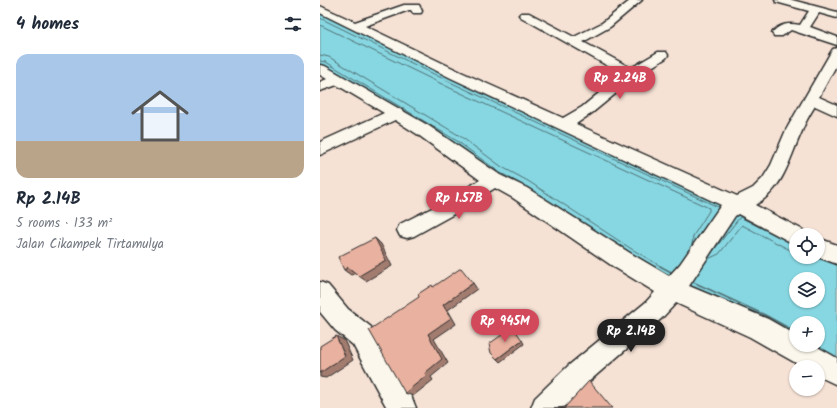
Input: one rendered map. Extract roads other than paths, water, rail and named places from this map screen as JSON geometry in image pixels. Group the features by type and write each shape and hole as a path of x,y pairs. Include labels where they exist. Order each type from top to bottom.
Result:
{"street":[{"path":"574,42 606,26 637,0"},
{"path":"780,0 837,15"},
{"path":"357,26 408,6 415,7 417,11"},
{"path":"320,9 456,75 564,125 733,208 789,233"},
{"path":"803,29 816,9"},
{"path":"524,15 631,74"},
{"path":"547,407 577,375 654,310 688,271 733,208 760,193 769,183 779,167 794,130 837,51 803,29 790,26 778,33"},
{"path":"564,125 587,110 631,74 662,55"},
{"path":"320,69 452,149 494,180 520,193 622,260 672,290 758,328 837,372"},
{"path":"320,87 336,80"},
{"path":"812,99 837,111"},
{"path":"320,149 395,114"},
{"path":"407,230 448,209 494,180"},
{"path":"825,250 837,255"},
{"path":"320,293 342,321 349,327 356,329 362,336 402,408"}],"water":[{"path":"320,8 789,233 789,264 825,264 825,256 837,255 837,372 825,366 825,360 813,360 797,352 825,352 825,316 789,316 789,348 672,290 320,69"}]}
